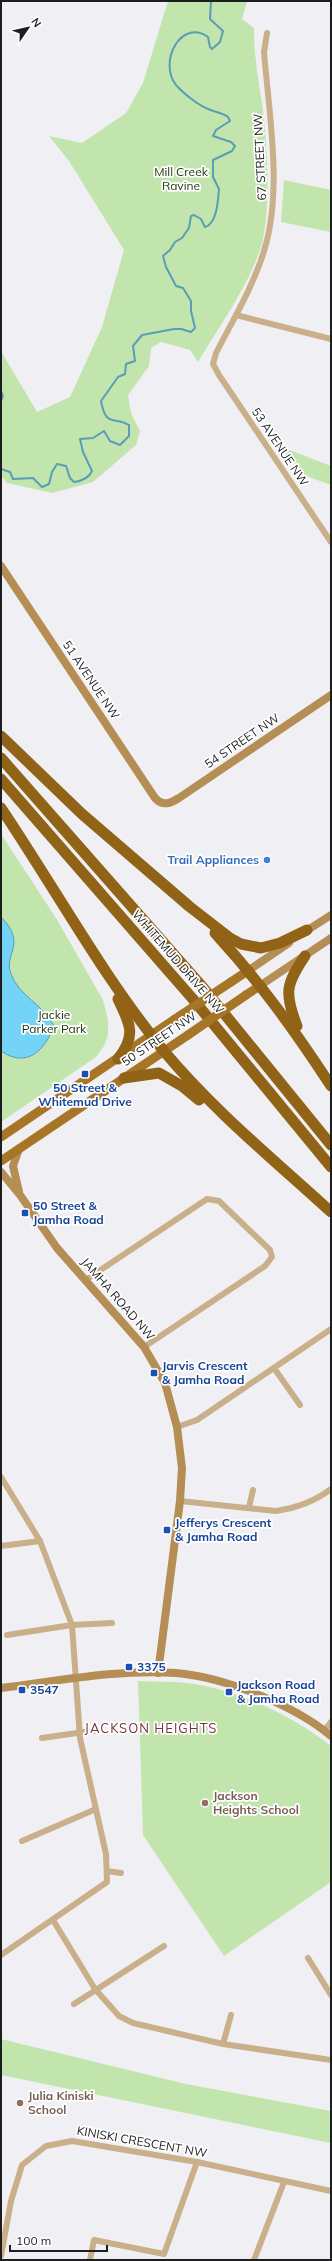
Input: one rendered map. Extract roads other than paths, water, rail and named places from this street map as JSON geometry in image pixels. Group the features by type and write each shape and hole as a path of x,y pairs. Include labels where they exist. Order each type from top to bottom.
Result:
{"highway":[{"path":"1,736 82,814 190,907 230,938 252,947 261,948 280,943 307,930"},
{"name":"WHITEMUD DRIVE NW","path":"1,758 205,990 331,1145"},
{"name":"WHITEMUD DRIVE NW","path":"1,779 207,1015 331,1167"},
{"path":"1,808 104,967 164,1051 196,1089 237,1128 331,1212"},
{"path":"190,907 249,970 261,985 303,1043 331,1086"},
{"path":"303,1043 288,1004 287,993 289,982 305,956"},
{"path":"104,967 123,1010 130,1032 129,1044 118,1059"},
{"path":"124,1078 159,1073 182,1086 237,1128"}],"main road":[{"name":"50 STREET NW","path":"1,1137 249,970"},
{"name":"50 STREET NW","path":"1,1161 261,985"},
{"path":"1,1143 11,1130"}],"street":[{"name":"67 STREET NW","path":"213,364 216,353 236,315 264,252 274,198 264,52 268,33"},
{"path":"236,315 331,339"},
{"name":"53 AVENUE NW","path":"213,364 331,542"},
{"name":"51 AVENUE NW","path":"1,566 155,798 165,804"},
{"name":"54 STREET NW","path":"165,804 179,798 331,695"},
{"name":"50 STREET NW","path":"249,970 331,915"},
{"name":"50 STREET NW","path":"261,985 331,938"},
{"path":"19,1149 13,1166 20,1195"},
{"name":"JAMHA ROAD NW","path":"1,1172 20,1195 57,1248 86,1279 144,1347 165,1383 177,1427 182,1468 180,1501 158,1673"},
{"path":"86,1279 207,1199 219,1201 270,1250 272,1257 265,1266 144,1347"},
{"path":"177,1427 198,1420 331,1329"},
{"path":"274,1368 300,1405"},
{"path":"1,1477 40,1541 72,1625 80,1732 106,1854 108,1882 1,1955"},
{"path":"250,1507 252,1490"},
{"path":"180,1501 250,1507 276,1511 317,1500 331,1490"},
{"path":"1,1546 40,1541"},
{"path":"7,1635 72,1625 112,1623"},
{"path":"1,1688 76,1678 177,1673 256,1694 295,1712 331,1736"},
{"path":"324,1731 331,1722"},
{"path":"42,1738 98,1730"},
{"path":"22,1841 96,1809"},
{"path":"107,1871 121,1873"},
{"path":"53,1920 95,1989 119,2016 133,2023 223,2044 331,2060"},
{"path":"74,2004 95,1989 164,1946"},
{"path":"308,1958 331,1995"},
{"path":"223,2044 231,2016"},
{"name":"KINISKI CRESCENT NW","path":"1,2256 11,2201 22,2165 46,2146 77,2140 198,2162 284,2182 331,2191"},
{"path":"90,2260 94,2240 164,2254 198,2162"},
{"path":"254,2260 284,2182"}],"water":[{"path":"1,917 9,926 13,934 14,942 9,967 11,974 25,995 44,1012 54,1026 46,1043 34,1054 27,1057 19,1058 10,1056 1,1051"}],"waterway":[{"path":"1,469 10,472 13,479 33,478 42,487 49,484 52,472 57,464 66,466 70,478 74,482 87,477 92,471 83,452 80,439 93,438 104,431 110,441 120,445 129,436 129,425 124,422 111,420 108,418 105,415 101,401 118,377 125,374 126,364 135,361 133,346 142,335 174,329 181,329 191,332 195,328 191,311 191,301 183,288 176,286 166,267 163,256 170,250 175,242 182,238 189,228 191,216 194,215 201,219 205,227 212,221 216,211 219,189 213,177 213,160 232,151 235,146 231,142 213,136 216,130 230,121 228,117 204,107 183,92 176,85 171,76 170,65 171,55 175,45 181,38 189,33 198,33 208,37 210,47 212,49 220,42 223,31 210,19 211,1"},
{"path":"1,391 3,396 1,401"}],"place":[{"name":"Trail Appliances","path":"267,860"},
{"name":"50 Street & Whitemud Drive","path":"85,1074"},
{"name":"50 Street & Jamha Road","path":"25,1213"},
{"name":"Jarvis Crescent & Jamha Road","path":"154,1373"},
{"name":"Jefferys Crescent & Jamha Road","path":"167,1530"},
{"name":"3375","path":"129,1667"},
{"name":"3547","path":"22,1690"},
{"name":"Jackson Road & Jamha Road","path":"229,1692"},
{"name":"Jackson Heights School","path":"205,1803"},
{"name":"Julia Kiniski School","path":"20,2103"}],"district":[{"name":"JACKSON HEIGHTS","path":"151,1728"}],"park label":[{"name":"Mill Creek Ravine","path":"181,179"},
{"name":"Jackie Parker Park","path":"54,1022"}]}
